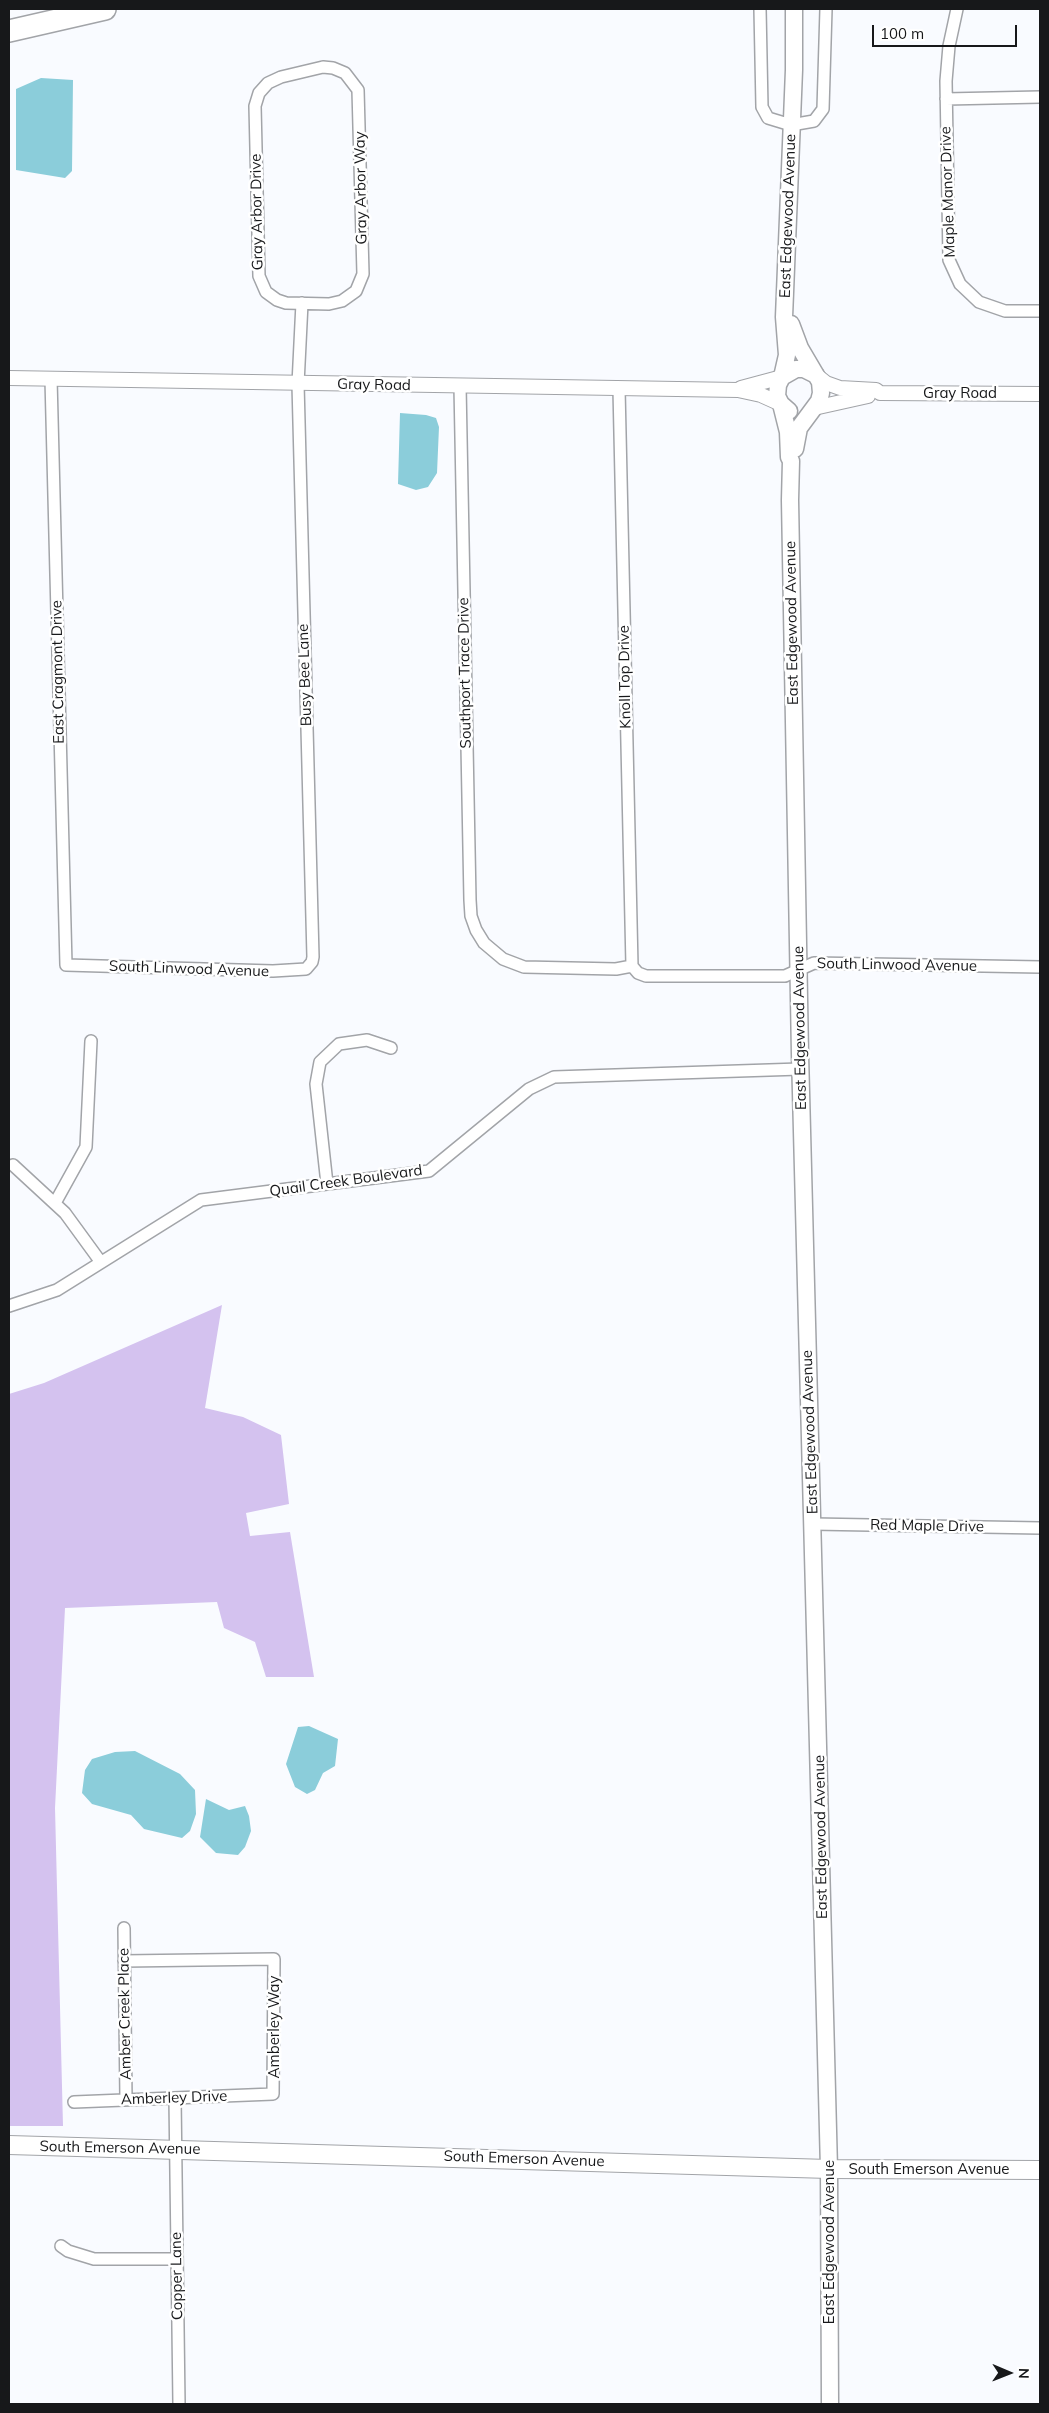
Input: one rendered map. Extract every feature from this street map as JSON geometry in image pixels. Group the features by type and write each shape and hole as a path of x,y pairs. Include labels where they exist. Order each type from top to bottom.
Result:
{"highway":[{"path":"9,31 105,9"}],"main road":[{"name":"East Edgewood Avenue","path":"782,377 787,355 785,308 794,9"},
{"name":"East Edgewood Avenue","path":"785,308 800,348 816,375"},
{"path":"796,369 804,369 816,375 820,382 821,393 814,408 806,412 793,413 781,404 777,391 782,377 796,369"},
{"name":"East Edgewood Avenue","path":"781,404 788,432 789,457 791,461 790,500 800,1069 829,2169 830,2404"},
{"name":"East Edgewood Avenue","path":"791,461 794,457 799,428 814,408"},
{"name":"South Emerson Avenue","path":"9,2145 829,2169 1040,2170"}],"street":[{"name":"East Edgewood Avenue","path":"760,9 762,107 764,113 770,119 791,124 814,121 824,109 826,9"},
{"name":"Maple Manor Drive","path":"957,9 949,46 946,99 948,251 955,277 969,294 992,308 1013,312 1040,311"},
{"name":"Gray Arbor Way","path":"302,303 333,304 342,302 356,291 363,274 358,90 348,76 336,69 323,67 304,72"},
{"name":"Gray Arbor Drive","path":"302,303 277,300 266,292 259,280 255,110 260,93 268,83 304,72"},
{"path":"946,99 1040,97"},
{"path":"298,384 302,303"},
{"name":"Gray Road","path":"816,375 826,383 840,388 876,390 880,392 1040,394"},
{"name":"Gray Road","path":"738,390 782,377"},
{"name":"Gray Road","path":"9,378 738,390 760,395 781,404"},
{"name":"East Cragmont Drive","path":"51,379 66,965"},
{"name":"Busy Bee Lane","path":"298,384 313,956 310,966"},
{"name":"Southport Trace Drive","path":"460,386 470,916 484,943 494,953 514,964 534,968 616,969 632,966"},
{"name":"Knoll Top Drive","path":"619,389 632,966"},
{"name":"Gray Road","path":"814,408 877,396 880,392"},
{"name":"South Linwood Avenue","path":"632,966 646,976 785,976 791,975 814,963 1040,967"},
{"name":"South Linwood Avenue","path":"66,965 273,971 301,970 310,966"},
{"path":"327,1184 316,1084 320,1062 339,1044 367,1040 391,1048"},
{"path":"55,1203 86,1147 91,1041"},
{"name":"Quail Creek Boulevard","path":"9,1306 57,1290 100,1261 201,1200 429,1171 529,1089 554,1077 800,1069"},
{"path":"13,1165 72,1221 100,1261"},
{"name":"Red Maple Drive","path":"813,1524 1040,1528"},
{"name":"Amber Creek Place","path":"124,1928 126,2100"},
{"name":"Amberley Way","path":"124,1961 274,1959 273,2094"},
{"name":"Amberley Drive","path":"74,2102 273,2094"},
{"name":"Copper Lane","path":"175,2098 179,2404"},
{"path":"62,2246 68,2251 94,2259 176,2259"}],"shaded area":[{"path":"222,1305 205,1408 243,1417 281,1435 289,1504 246,1513 250,1536 290,1532 314,1677 266,1677 255,1642 224,1628 217,1602 65,1608 55,1808 63,2126 9,2126 9,1394 44,1383"}],"water":[{"path":"41,78 73,80 72,171 65,178 16,170 16,89"},
{"path":"400,413 426,415 436,418 439,427 437,473 428,487 416,490 398,484"},
{"path":"309,1726 338,1739 335,1766 323,1773 315,1790 307,1794 295,1787 286,1764 298,1727"},
{"path":"135,1751 180,1774 195,1790 196,1814 190,1831 182,1838 144,1829 131,1815 92,1804 82,1793 85,1770 92,1759 115,1752"},
{"path":"206,1799 229,1810 245,1806 249,1816 251,1831 245,1847 238,1855 216,1853 200,1837"}]}
